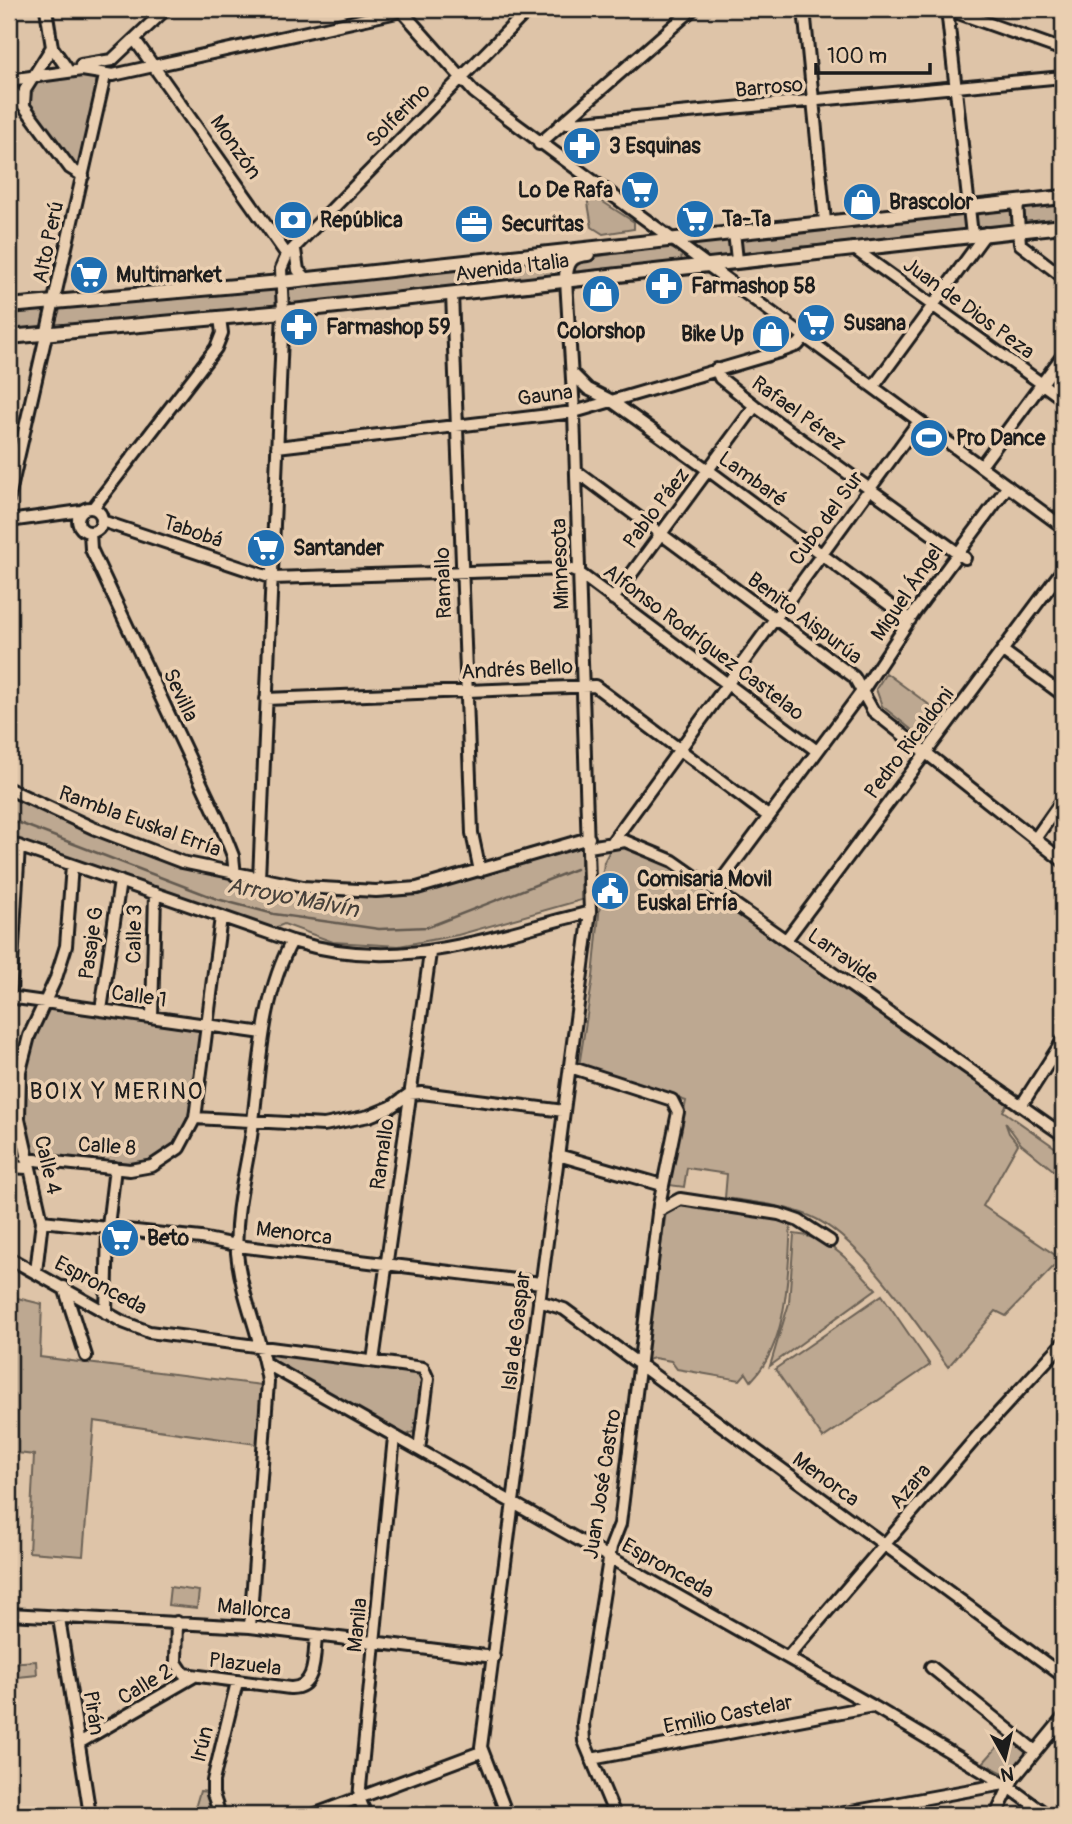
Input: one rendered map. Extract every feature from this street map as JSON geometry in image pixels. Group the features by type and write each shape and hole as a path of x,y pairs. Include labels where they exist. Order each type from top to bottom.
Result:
{"main road":[{"name":"Avenida Italia","path":"9,306 281,282 1063,197"},
{"name":"Avenida Italia","path":"9,337 283,312 1063,226"},
{"path":"566,280 567,266 573,257 616,251 631,242"}],"street":[{"path":"46,9 52,47 61,70"},
{"path":"9,80 107,62 135,40 166,9"},
{"name":"Solferino","path":"291,253 529,9"},
{"path":"539,144 693,9"},
{"path":"804,9 825,221"},
{"path":"972,235 947,9 1063,50"},
{"path":"61,70 89,71 105,76 156,67 403,10 461,79 539,144 806,335 1063,527"},
{"name":"Monzón","path":"135,40 291,253"},
{"path":"24,103 25,90 52,47"},
{"name":"Alto Perú","path":"9,498 105,76"},
{"name":"Barroso","path":"561,124 1063,77"},
{"path":"9,86 70,168 83,176"},
{"path":"1017,202 1020,244 1063,277"},
{"path":"734,232 737,260"},
{"path":"874,386 986,233"},
{"name":"Juan de Dios Peza","path":"853,248 1063,399"},
{"path":"291,253 298,270 307,279"},
{"path":"259,879 283,312 281,282 291,253"},
{"name":"Minnesota","path":"566,280 574,412 589,843"},
{"name":"Ramallo","path":"452,293 472,845 480,871"},
{"path":"9,521 93,508 216,348 222,333 220,318"},
{"path":"779,352 788,338 787,322"},
{"name":"Gauna","path":"277,447 574,412 779,352 798,345 806,335"},
{"path":"981,466 1063,355"},
{"name":"Rafael Pérez","path":"716,369 720,378 755,406 961,556"},
{"name":"Lambaré","path":"572,373 588,389 610,400 708,470 910,620"},
{"name":"Pablo Páez","path":"613,599 755,406"},
{"name":"Cubo del Sur","path":"613,841 919,421"},
{"name":"Benito Aispurúa","path":"576,471 854,677 873,711 1063,861"},
{"name":"Miguel Ángel","path":"715,889 863,690 910,620 961,556 1007,485"},
{"path":"51,516 90,532 97,530 102,521 99,512 93,508"},
{"path":"79,527 77,519 81,511"},
{"name":"Tabobá","path":"102,521 272,578"},
{"name":"Sevilla","path":"90,532 91,549 220,823 233,856 235,875"},
{"name":"Alfonso Rodríguez Castelao","path":"272,578 569,569 579,573 817,751"},
{"name":"Pedro Ricaldoni","path":"786,940 1063,569"},
{"path":"1003,651 1063,695"},
{"name":"Andrés Bello","path":"266,699 598,687 768,816"},
{"name":"Rambla Euskal Erría","path":"9,789 93,828 182,862 303,887 376,891 429,886 589,843"},
{"path":"1035,839 1063,799"},
{"name":"Larravide","path":"589,843 613,841 634,844 660,854 715,889 1063,1135"},
{"name":"Isla de Gaspar","path":"481,1752 590,912 589,843"},
{"path":"9,997 14,845 292,941 360,954 430,953 590,912"},
{"name":"Calle 4","path":"36,1272 41,1221 14,1119 22,1061 56,978 69,933 72,865"},
{"name":"Pasaje G","path":"101,1010 120,881"},
{"name":"Calle 3","path":"152,1017 155,892"},
{"path":"221,916 195,1118 306,1126 337,1124 391,1108 409,1094 564,1111"},
{"path":"250,1627 268,1382 262,1349 243,1281 237,1244 263,1033 280,964 292,941"},
{"name":"Ramallo","path":"373,1361 430,953"},
{"name":"Calle 1","path":"9,997 263,1033"},
{"path":"1021,1106 1063,1040"},
{"name":"Juan José Castro","path":"570,1067 672,1100 678,1112 658,1211 620,1524 611,1547 583,1723 584,1741 614,1815"},
{"name":"Calle 8","path":"9,1167 27,1163 130,1170 152,1166 179,1148 195,1118"},
{"path":"558,1155 662,1185"},
{"path":"106,1313 108,1226 115,1168"},
{"path":"658,1211 680,1199 779,1214 799,1221 830,1241"},
{"name":"Menorca","path":"41,1221 108,1226 541,1283"},
{"name":"Espronceda","path":"9,1258 106,1313 149,1332 424,1370 428,1379 419,1450"},
{"path":"64,1287 86,1356"},
{"name":"Menorca","path":"538,1301 564,1309 884,1547 1063,1676"},
{"name":"Azara","path":"788,1657 981,1432 1063,1343"},
{"name":"Espronceda","path":"265,1363 873,1706 1006,1786 1047,1815"},
{"name":"Manila","path":"366,1815 359,1797 394,1437"},
{"name":"Mallorca","path":"9,1614 250,1627 494,1657"},
{"name":"Pirán","path":"58,1618 90,1815"},
{"name":"Plazuela","path":"177,1622 176,1662 180,1671 193,1677 290,1688 302,1687 312,1672 316,1635"},
{"path":"932,1667 1035,1751"},
{"name":"Calle 2","path":"79,1743 193,1677"},
{"name":"Irún","path":"220,1815 213,1794 213,1781 237,1682"},
{"name":"Emilio Castelar","path":"591,1759 873,1706"},
{"path":"996,1815 1006,1786 1063,1718"},
{"path":"313,1815 481,1752 507,1815"},
{"path":"834,1815 1006,1786"}],"shaded area":[{"path":"88,74 96,81 97,91 79,167 73,164 30,105 30,92 40,80"},
{"path":"586,191 634,222 634,229 603,234 592,227"},
{"path":"1063,202 1063,219 1022,222 1021,208"},
{"path":"1012,209 1013,224 982,228 976,225 977,212"},
{"path":"966,215 966,229 962,230 742,253 740,238"},
{"path":"724,238 730,243 731,255 709,258 694,247 697,242"},
{"path":"664,245 682,253 681,261 573,272 572,265 583,259"},
{"path":"571,256 558,275 293,305 288,301 289,287"},
{"path":"273,288 278,291 278,304 273,307 58,326 55,323 61,307"},
{"path":"46,309 43,327 9,330 9,311"},
{"path":"886,673 943,715 927,737 922,738 882,706 876,689"},
{"path":"9,793 184,866 266,886 318,892 426,890 581,846 581,900 458,935 399,946 333,942 284,924 272,929 9,837"},
{"path":"619,845 673,867 1008,1102 1003,1111 1063,1153 1063,1178 1021,1144 1005,1122 1009,1133 1018,1144 983,1206 1061,1259 1006,1316 996,1311 948,1367 886,1283 848,1242 829,1227 810,1216 789,1209 725,1198 727,1174 687,1168 684,1187 669,1185 686,1101 579,1066 593,977 604,862 611,848"},
{"path":"52,1008 200,1031 200,1059 186,1122 173,1144 156,1158 136,1164 113,1165 32,1153 26,1122 25,1076 31,1045 44,1015"},
{"path":"684,1203 791,1222 787,1284 780,1327 764,1365 751,1381 746,1373 740,1380 677,1369 671,1361 654,1358 644,1361 666,1212"},
{"path":"794,1234 819,1240 830,1246 876,1289 770,1366 789,1303"},
{"path":"882,1295 930,1365 823,1438 775,1369"},
{"path":"9,1296 42,1304 40,1357 262,1385 257,1444 94,1421 83,1556 29,1552 34,1455 9,1452"},
{"path":"271,1353 417,1370 423,1376 417,1430 407,1435 394,1430 272,1361"},
{"path":"170,1587 199,1591 197,1608 168,1605"},
{"path":"36,1661 37,1675 9,1678 9,1663"},
{"path":"1009,1734 1027,1753 1007,1775 983,1763"},
{"path":"200,1791 208,1792 215,1815 193,1815"}],"waterway":[{"name":"Arroyo Malvín","path":"9,819 217,899 274,914 379,929 428,927 576,869"}],"place":[{"name":"3 Esquinas","path":"582,146"},
{"name":"Lo De Rafa","path":"640,190"},
{"name":"Brascolor","path":"862,202"},
{"name":"Ta-Ta","path":"695,219"},
{"name":"República","path":"293,220"},
{"name":"Securitas","path":"474,224"},
{"name":"Multimarket","path":"89,275"},
{"name":"Farmashop 58","path":"664,286"},
{"name":"Colorshop","path":"601,294"},
{"name":"Susana","path":"816,323"},
{"name":"Farmashop 59","path":"299,327"},
{"name":"Bike Up","path":"771,334"},
{"name":"Pro Dance","path":"929,438"},
{"name":"Santander","path":"266,548"},
{"name":"Comisaria Movil Euskal Erría","path":"610,891"},
{"name":"Beto","path":"120,1238"}],"district":[{"name":"BOIX Y MERINO","path":"117,1091"}]}
